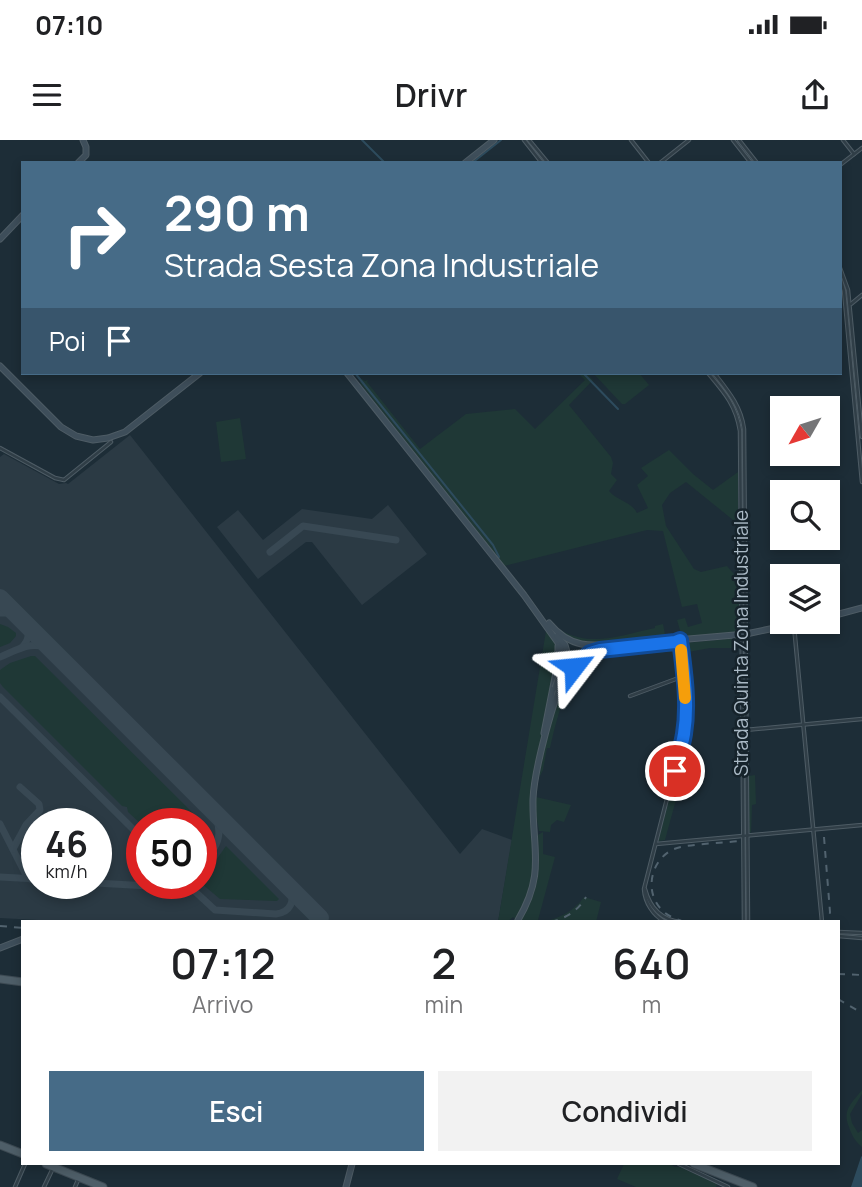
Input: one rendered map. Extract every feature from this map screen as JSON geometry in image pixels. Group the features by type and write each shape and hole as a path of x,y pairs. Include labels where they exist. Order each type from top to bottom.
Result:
{"main road":[{"path":"80,161 86,155 83,140"},
{"path":"468,161 494,140"},
{"path":"0,239 21,217"},
{"path":"0,366 61,427 76,436 93,440 125,432 197,375"},
{"path":"349,375 530,603 568,656 576,658 600,650 680,640"},
{"path":"530,603 558,633 576,644 680,640 744,635 770,630"},
{"path":"840,614 862,608"},
{"path":"540,613 565,645 569,668 555,702 542,747"},
{"path":"518,920 531,894 536,875 534,790 558,662 556,640"},
{"path":"543,737 555,688 561,673 570,662 585,652 601,647 646,642"},
{"path":"567,675 590,653"},
{"path":"0,948 21,940"},
{"path":"0,978 21,980"},
{"path":"0,1145 21,1153"},
{"path":"49,1165 103,1187"},
{"path":"346,1187 352,1165"},
{"path":"697,1165 753,1187"},
{"path":"706,1165 761,1187"}],"street":[{"path":"523,140 539,161"},
{"path":"530,140 546,161"},
{"path":"631,140 647,161"},
{"path":"663,161 689,140"},
{"path":"733,140 749,161"},
{"path":"739,140 755,161"},
{"path":"843,140 854,154"},
{"path":"842,163 862,148"},
{"path":"842,273 846,282 862,437"},
{"path":"842,286 847,307"},
{"path":"847,307 862,295"},
{"name":"Strada Quinta Zona Industriale","path":"710,375 731,398 741,414 744,429 746,920"},
{"name":"Strada Quinta Zona Industriale","path":"715,375 727,393"},
{"path":"855,384 862,381"},
{"path":"855,384 862,482"},
{"name":"Strada Quinta Zona Industriale","path":"731,398 740,431 741,624 744,635"},
{"path":"0,448 55,478 64,480 111,442"},
{"path":"732,636 741,624"},
{"path":"795,634 822,920"},
{"path":"662,920 648,904 645,886 684,732 686,705 680,640"},
{"path":"630,696 684,676"},
{"path":"744,730 862,719"},
{"path":"655,845 862,825"},
{"path":"645,886 650,901 668,920"},
{"path":"840,934 862,936"},
{"path":"15,1187 25,1165"},
{"path":"44,1187 49,1165"},
{"path":"681,1165 728,1187"},
{"path":"75,1187 79,1177"}],"shaded area":[{"path":"130,435 460,854 482,829 512,840 498,920 0,918 0,457 4,454 59,484 68,484"},
{"path":"388,505 427,554 362,605 312,542 306,542 258,579 217,527 238,510 263,540 302,509 372,519"}],"green space":[{"path":"580,375 588,375 593,380 569,405 611,457 611,474 617,480 609,491 637,513 648,508 637,485 648,476 641,468 669,450 713,490 738,472 738,524 686,482 670,493 662,505 666,526 694,569 701,572 727,566 739,580 739,626 734,633 682,637 677,620 685,618 688,627 702,623 697,604 682,607 663,531 647,530 504,566 360,383 362,379 368,380 420,449 466,414 515,409 535,429 585,380"},
{"path":"595,375 641,375 649,385 622,404"},
{"path":"240,418 246,459 221,462 216,422"},
{"path":"528,605 556,641 558,652 531,790 535,863 532,886 517,920 513,917 509,920 498,920 546,631"},
{"path":"0,624 16,633 16,636 10,643 0,647"},
{"path":"663,624 666,639 587,644 571,641 560,630 595,639 655,628"},
{"path":"738,638 740,648 710,648 683,653 685,643"},
{"path":"678,645 679,651 603,657 592,659 583,665 569,686 550,748 547,748 543,770 539,775 556,705 572,672 583,660 605,651"},
{"path":"35,656 188,808 122,806 3,687 0,683 0,670 10,663"},
{"path":"689,752 665,840 658,841 682,753"},
{"path":"755,775 756,804 752,805 751,833 749,776"},
{"path":"536,797 571,805 564,822 557,820 551,825 550,832 539,831"},
{"path":"543,832 543,854 555,857 538,920 521,920 532,899 537,880 538,835"},
{"path":"226,846 279,899 220,899 217,896 217,859"},
{"path":"584,897 601,902 596,920 550,920 567,913"},
{"path":"862,1090 850,1114 858,1133 862,1130 862,1147 853,1136 847,1121 847,1111"},
{"path":"624,1165 672,1165 717,1184 716,1187 636,1187 617,1179"}],"water":[{"path":"861,1157 862,1187 851,1187"}],"waterway":[{"path":"362,140 383,161"},
{"path":"475,161 501,140"},
{"path":"357,375 493,545 499,557"},
{"path":"585,375 618,409"}],"taxiway":[{"path":"270,552 303,526 396,540"},
{"path":"0,613 12,613 21,619"},
{"path":"21,648 28,635 23,621"},
{"path":"0,657 20,648 33,646 47,647 54,651"},
{"path":"0,697 126,822"},
{"path":"13,849 26,825 40,810 39,804 20,787"},
{"path":"206,803 210,808"},
{"path":"217,822 217,841"},
{"path":"0,824 21,865"},
{"path":"0,877 21,878"},
{"path":"112,884 126,885"},
{"path":"203,899 215,910 276,914 285,911 290,905 290,887"}],"runway":[{"path":"0,598 320,918"}],"railway":[{"path":"824,837 829,920"},
{"path":"679,920 661,909 653,893 652,876 660,860 680,847 739,841"},
{"path":"556,920 571,913 586,897"},
{"path":"0,926 21,928"},
{"path":"840,974 862,975"},
{"path":"840,1000 862,1013"}],"slow traffic":[{"path":"681,650 685,698"}],"route":[{"path":"574,667 590,653 600,650 680,640 686,719 675,771"}]}
